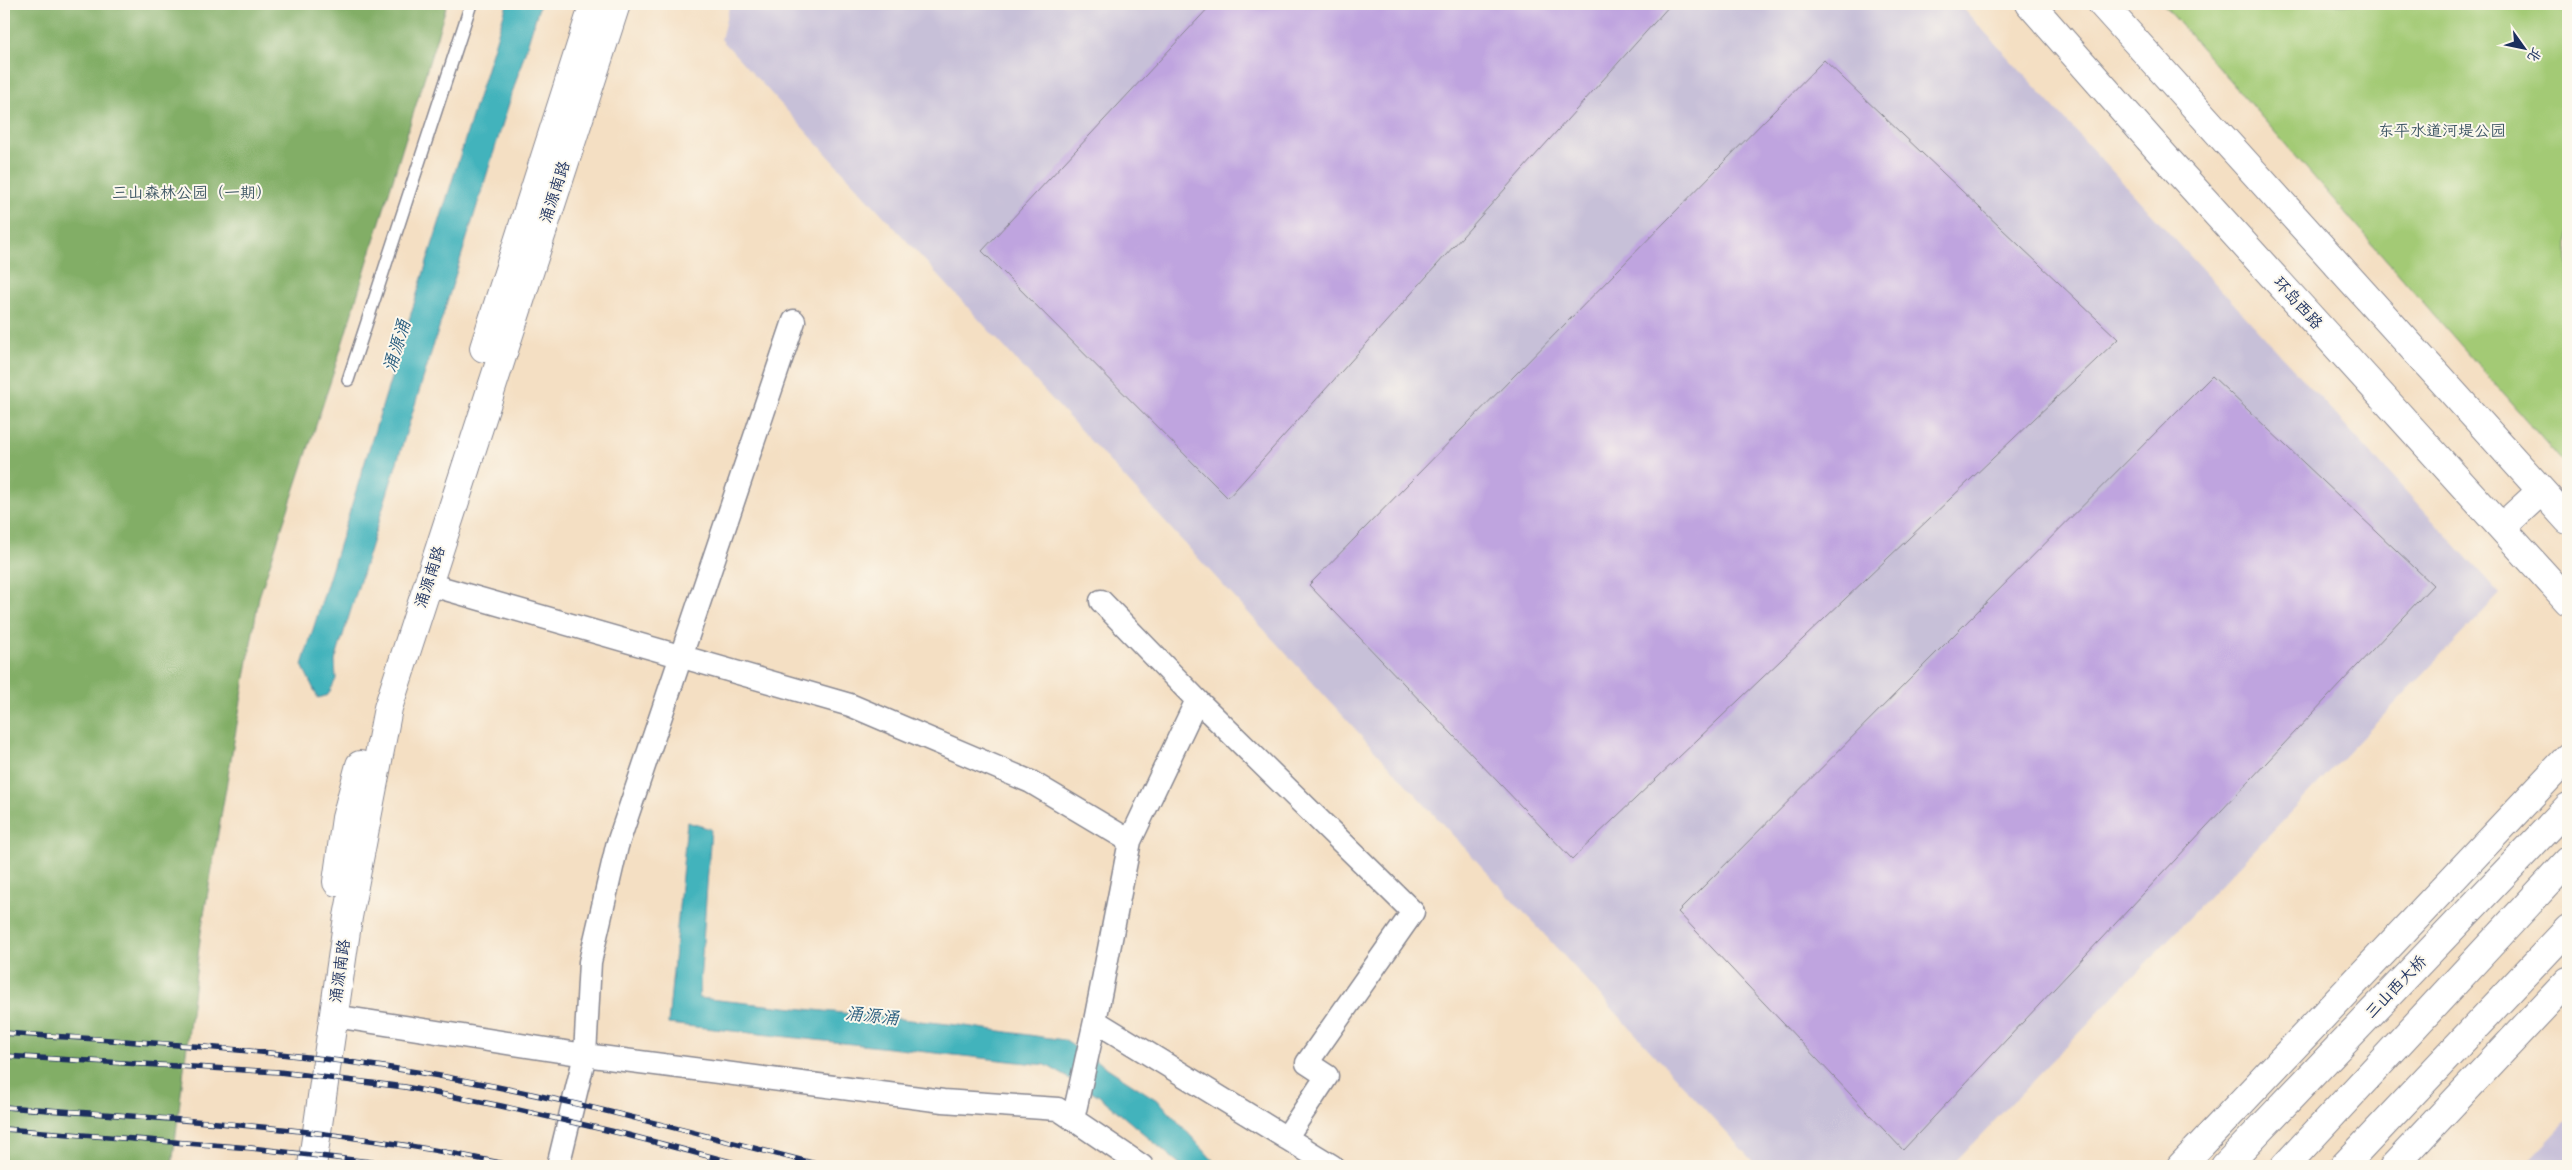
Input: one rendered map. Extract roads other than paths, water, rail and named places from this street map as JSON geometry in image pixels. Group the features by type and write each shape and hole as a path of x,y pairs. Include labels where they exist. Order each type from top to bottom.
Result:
{"main road":[{"name":"涌源南路","path":"300,1166 346,818 380,688 480,361 594,4"},
{"name":"涌源南路","path":"312,1166 348,917 388,708 616,4"},
{"name":"环岛西路","path":"2030,4 2171,164 2568,601"},
{"path":"2102,4 2568,520"},
{"path":"2502,527 2541,491"},
{"path":"2181,1166 2568,757"},
{"name":"三山西大桥","path":"2224,1166 2568,807"},
{"path":"2285,1166 2568,861"},
{"path":"2344,1166 2568,929"},
{"path":"2394,1166 2568,981"}],"street":[{"path":"558,1166 585,1055 590,962 617,846 794,321"},
{"path":"428,584 850,705 1031,782 1130,841"},
{"path":"1100,601 1197,700 1413,912 1307,1063 1327,1076 1286,1138"},
{"path":"1073,1119 1080,1096 1130,841 1197,700"},
{"path":"334,1016 585,1055 943,1101 1058,1109 1142,1166"},
{"path":"1095,1021 1332,1166"}],"lane":[{"path":"348,380 471,4"}],"water":[{"path":"507,4 540,4 335,661 336,679 328,695 318,698 302,665"},
{"path":"687,822 711,829 699,998 958,1025 1064,1040 1160,1102 1218,1166 1182,1166 1098,1095 1046,1065 668,1024"}],"railway":[{"path":"4,1033 246,1051 391,1068 555,1099 824,1166"},
{"path":"4,1056 279,1072 405,1087 501,1106 624,1134 746,1166"},
{"path":"4,1107 196,1121 323,1134 387,1142 513,1166"},
{"path":"4,1129 251,1148 404,1166"}],"park label":[{"name":"东平水道河堤公园","path":"2442,131"},
{"name":"三山森林公园（一期）","path":"192,193"}],"water label":[{"name":"涌源涌","path":"397,346"},
{"name":"涌源涌","path":"872,1016"}]}
